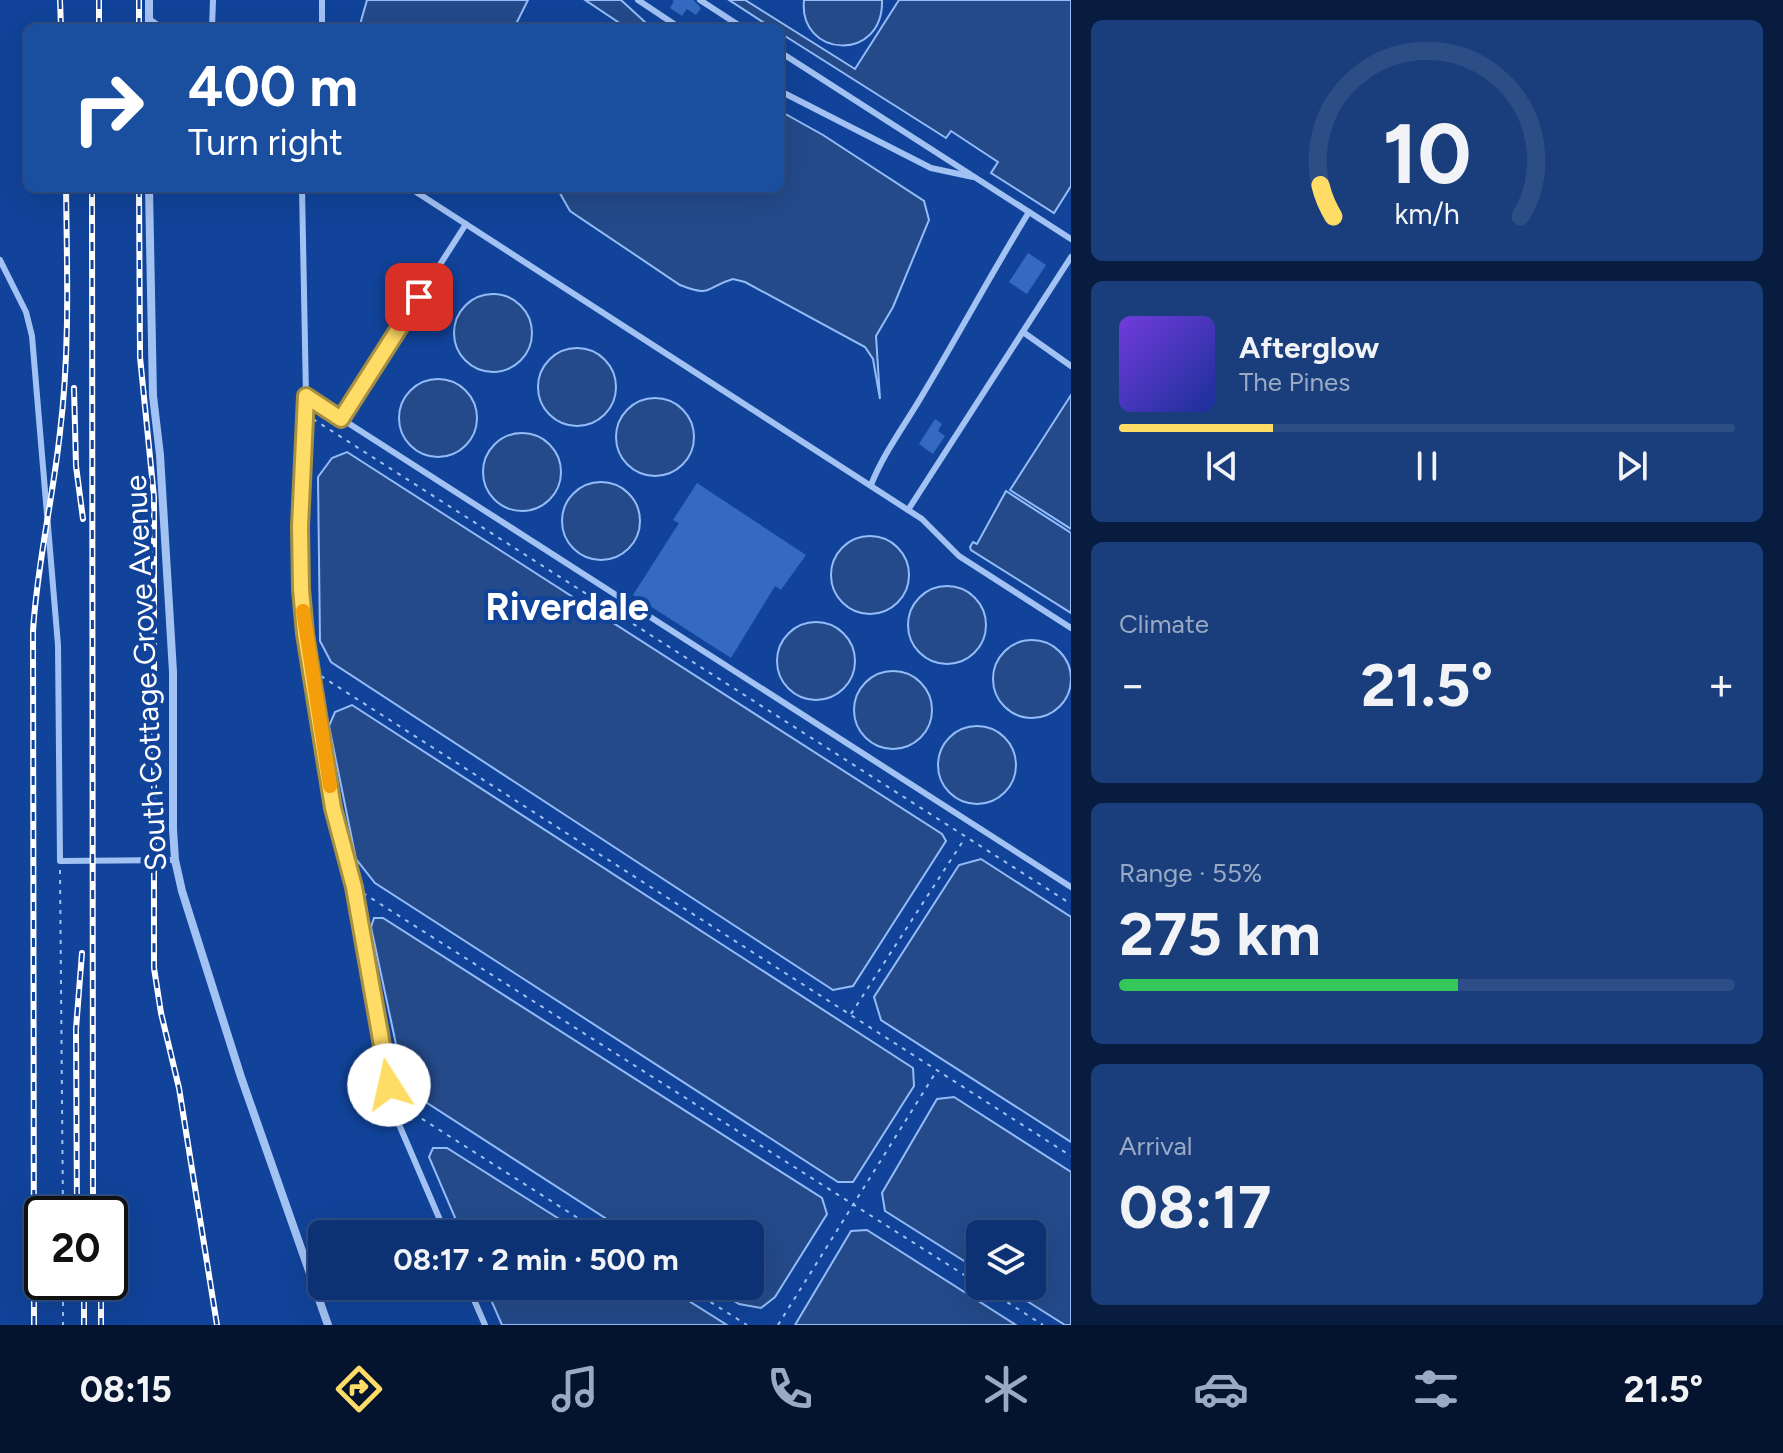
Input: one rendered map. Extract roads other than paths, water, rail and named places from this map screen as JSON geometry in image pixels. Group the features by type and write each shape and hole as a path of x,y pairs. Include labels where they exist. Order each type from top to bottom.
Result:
{"street":[{"path":"149,0 149,24"},
{"name":"South Cottage Grove Avenue","path":"149,192 153,396 160,455 173,672 175,860 241,1077 328,1325"}],"lane":[{"path":"212,24 213,0"},
{"path":"322,0 322,24"},
{"path":"638,0 674,24"},
{"path":"700,0 737,24"},
{"path":"784,55 1071,239"},
{"path":"784,93 931,168 977,178"},
{"path":"302,192 306,396 300,526 301,589 311,670 333,808 354,887 392,1101 411,1156 440,1220"},
{"path":"416,192 871,485 922,519 959,556 1071,628"},
{"path":"871,485 883,456 923,394 985,282 1029,212"},
{"path":"341,419 466,224"},
{"path":"908,510 1071,257"},
{"path":"0,260 26,312 32,336 58,645 60,861 175,860"},
{"path":"1023,332 1071,366"},
{"path":"306,396 1071,887"},
{"path":"474,1300 485,1325"}],"water":[{"path":"367,0 528,0 516,24 360,24"},
{"path":"585,0 621,0 646,23 621,24"},
{"path":"729,0 745,0 783,24 766,24"},
{"path":"804,0 882,0 879,20 870,35 857,43 842,45 827,42 814,33 806,19"},
{"path":"899,0 1071,0 1071,186 1054,213 991,173 998,162 951,131 946,138 785,36 784,24 855,69"},
{"path":"784,113 823,135 924,201 929,220 893,307 876,336 880,399 873,359 865,347 745,282 733,279 704,291 680,285 570,211 559,192 784,192"},
{"path":"493,294 508,297 521,305 529,318 532,333 529,348 521,361 508,369 493,372 478,369 465,361 457,348 454,333 457,318 465,305 478,297"},
{"path":"577,348 592,351 605,359 613,372 616,387 613,402 605,415 592,423 577,426 562,423 549,415 541,402 538,387 541,372 549,359 562,351"},
{"path":"430,379 446,379 460,385 471,396 477,418 471,440 460,451 446,457 430,457 416,451 405,440 399,426 399,410 405,396 416,385"},
{"path":"1071,395 1071,529 1010,490"},
{"path":"655,398 670,401 683,409 691,422 694,437 691,452 683,465 670,473 655,476 640,473 627,465 619,452 616,437 619,422 627,409 640,401"},
{"path":"522,433 537,436 550,444 558,457 561,472 558,487 550,500 537,508 522,511 507,508 494,500 486,487 483,472 486,457 494,444 507,436"},
{"path":"347,452 942,834 946,841 853,986 833,990 331,662 320,641 318,477 332,458"},
{"path":"601,482 616,485 629,493 637,506 640,521 637,536 629,549 616,557 601,560 586,557 573,549 565,536 562,521 565,506 573,493 586,485"},
{"path":"1006,491 1071,533 1071,613 971,550"},
{"path":"870,536 885,539 898,547 906,560 909,575 906,590 898,603 885,611 870,614 855,611 842,603 834,590 831,575 834,560 842,547 855,539"},
{"path":"947,586 962,589 975,597 983,610 986,625 983,640 975,653 962,661 947,664 932,661 919,653 911,640 908,625 911,610 919,597 932,589"},
{"path":"816,622 831,625 844,633 852,646 855,661 852,676 844,689 831,697 816,700 801,697 788,689 780,676 777,661 780,646 788,633 801,625"},
{"path":"1032,640 1047,643 1060,651 1068,664 1071,679 1068,694 1060,707 1047,715 1032,718 1017,715 1004,707 996,694 993,679 996,664 1004,651 1017,643"},
{"path":"893,671 908,674 921,682 929,695 932,710 929,725 921,738 908,746 893,749 878,746 865,738 857,725 854,710 857,695 865,682 878,674"},
{"path":"352,705 913,1068 914,1086 853,1182 838,1182 375,883 356,859 329,726 335,712"},
{"path":"977,726 992,729 1005,737 1013,750 1016,765 1013,780 1005,793 992,801 977,804 962,801 949,793 941,780 938,765 941,750 949,737 962,729"},
{"path":"981,859 1071,917 1071,1142 881,1020 874,997 959,865"},
{"path":"374,918 383,918 822,1198 827,1214 775,1297 761,1308 733,1300 764,1300 764,1220 608,1220 421,1099 403,1077 371,927"},
{"path":"954,1097 1071,1172 1071,1325 1065,1325 1025,1300 1046,1300 1046,1220 966,1220 966,1262 885,1211 882,1193 937,1099"},
{"path":"433,1148 447,1148 561,1220 456,1220 429,1157"},
{"path":"867,1230 966,1293 966,1300 977,1300 1016,1325 795,1325 851,1231"},
{"path":"491,1300 687,1300 727,1325 502,1325"}],"railway":[{"path":"60,0 61,24"},
{"path":"99,0 99,24"},
{"path":"139,0 139,24"},
{"path":"34,1325 33,631 63,402 67,310 66,192"},
{"path":"92,192 93,1196"},
{"path":"139,192 140,357 154,497 154,968 179,1088 217,1325"},
{"path":"74,388 76,466 83,519"},
{"path":"77,1196 76,1029 82,953"},
{"path":"84,1300 84,1325"},
{"path":"101,1300 101,1325"}],"district":[{"name":"Riverdale","path":"567,607"}]}
